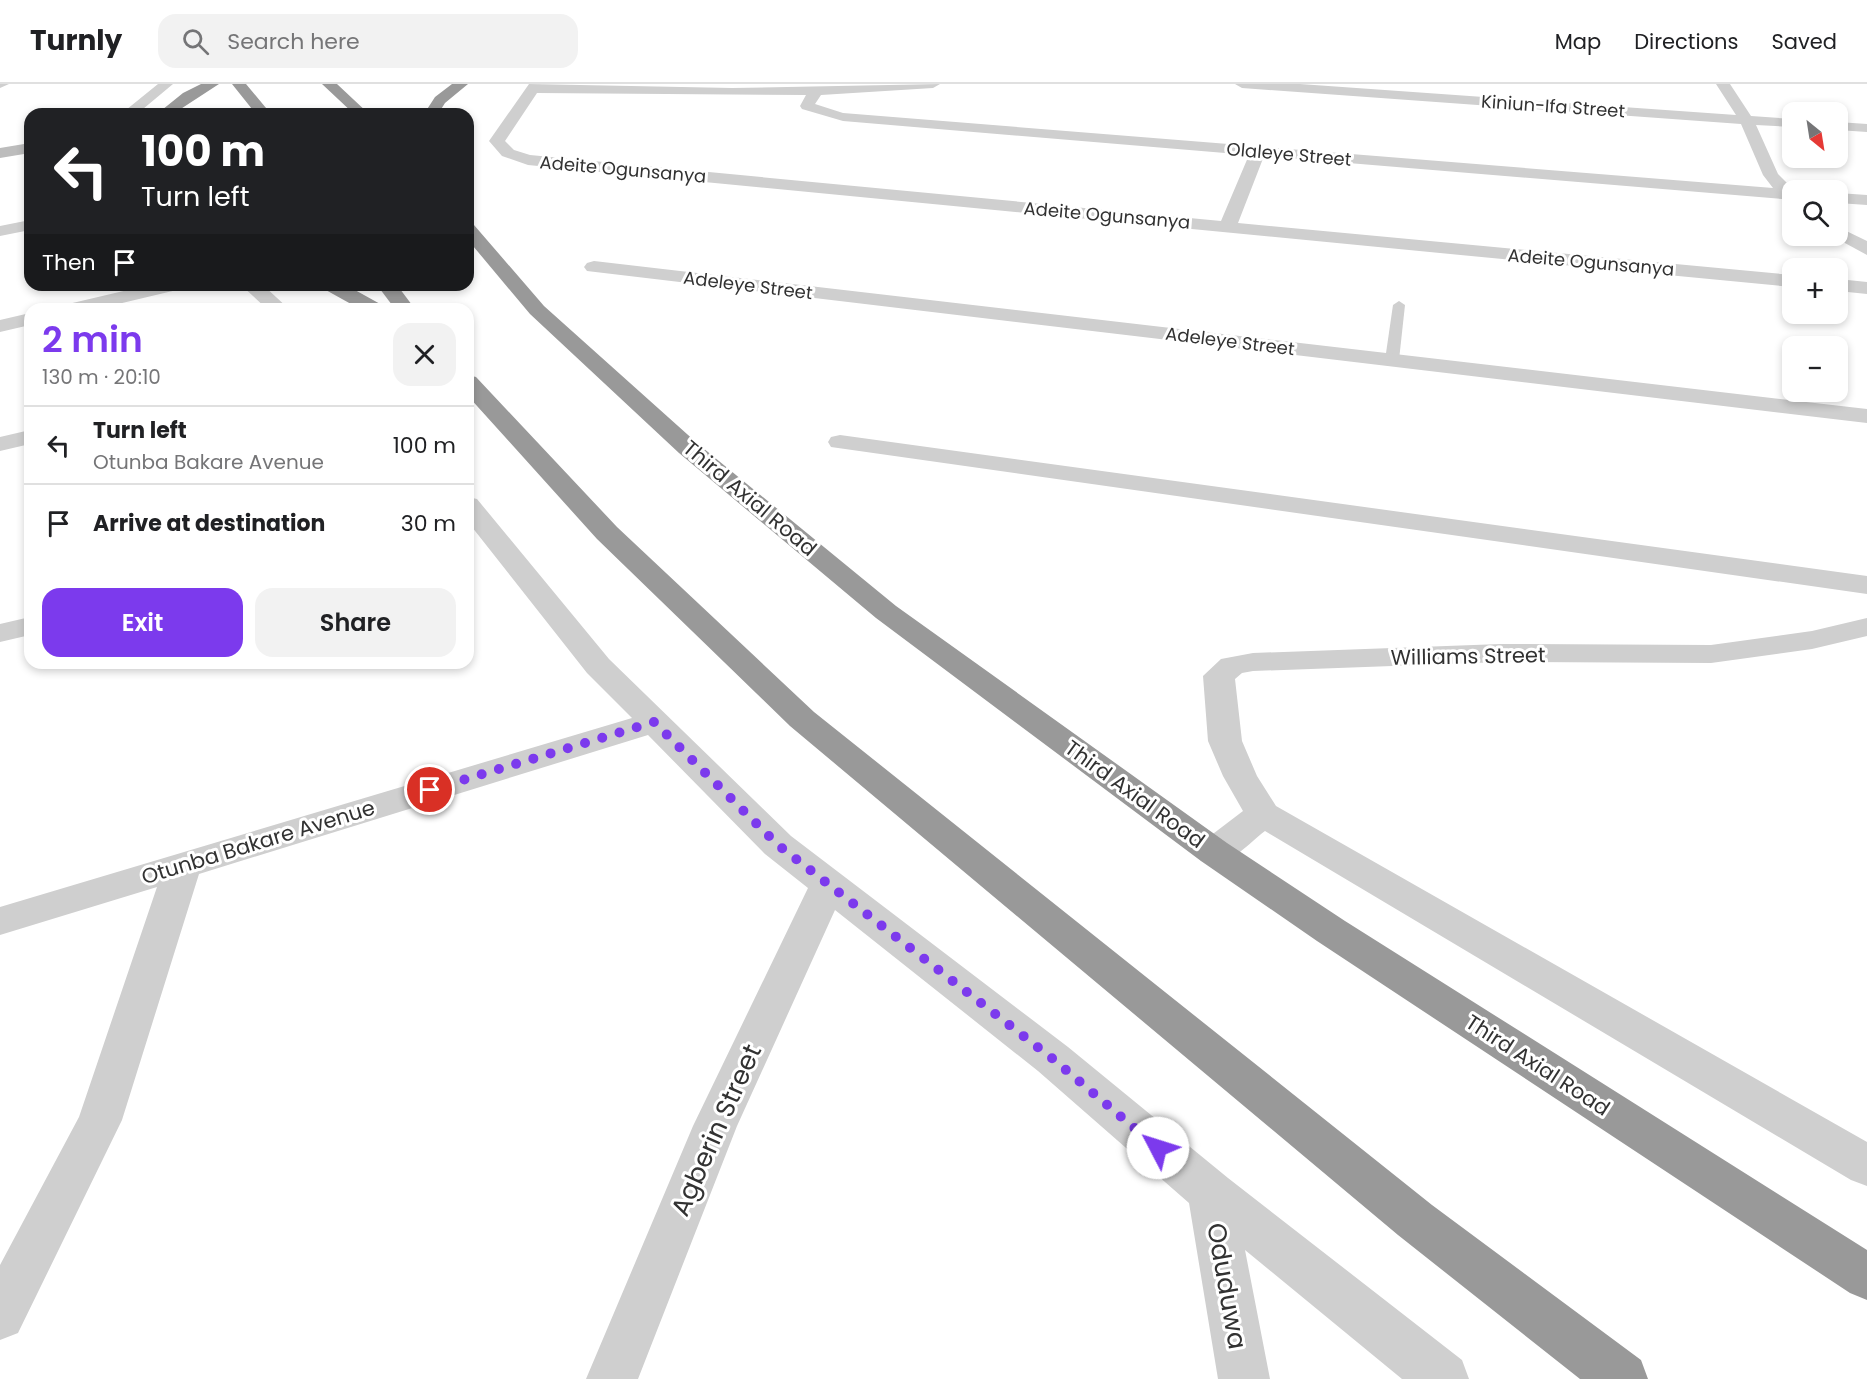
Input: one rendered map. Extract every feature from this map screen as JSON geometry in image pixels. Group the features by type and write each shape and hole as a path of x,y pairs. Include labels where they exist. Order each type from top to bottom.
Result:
{"highway":[{"path":"172,108 188,96 212,84"},
{"path":"239,84 259,108"},
{"path":"329,84 355,108"},
{"path":"435,108 440,100 461,84"},
{"name":"Third Axial Road","path":"474,236 537,310 697,455 886,612 1214,852 1341,938 1867,1277"},
{"path":"342,291 364,303"},
{"path":"474,389 607,533 802,719 1415,1220 1623,1379"}],"street":[{"path":"136,108 166,84"},
{"path":"534,87 651,92 933,84"},
{"name":"Kiniun-Ifa Street","path":"1242,84 1782,122"},
{"path":"1723,84 1746,119 1771,175 1782,188"},
{"name":"Adeite Ogunsanya","path":"534,87 497,141 508,153 528,160 1782,280"},
{"name":"Olaleye Street","path":"817,89 807,106 843,117 1782,196"},
{"path":"1848,127 1867,129"},
{"path":"0,153 24,149"},
{"path":"1227,227 1258,151"},
{"path":"1848,199 1867,200"},
{"path":"0,231 24,226"},
{"path":"1848,238 1867,249"},
{"name":"Adeleye Street","path":"594,267 1867,416"},
{"path":"1848,286 1867,288"},
{"path":"97,303 148,291"},
{"path":"258,291 272,303"},
{"path":"0,326 24,320"},
{"path":"0,444 24,438"},
{"path":"840,442 1867,585"},
{"path":"474,514 598,666 778,845 1053,1059 1210,1193 1443,1379"},
{"path":"0,633 24,627"},
{"name":"Williams Street","path":"1263,814 1240,776 1225,741 1219,676 1232,666 1253,662 1501,653 1711,654 1812,640 1867,627"},
{"name":"Otunba Bakare Avenue","path":"0,921 654,722"},
{"path":"1214,852 1263,814 1867,1166"},
{"path":"0,1316 100,1120 183,865"},
{"name":"Agberin Street","path":"612,1379 715,1126 828,885"},
{"name":"Oduduwa","path":"1210,1193 1244,1379"}],"lane":[{"path":"1392,360 1399,305"}],"route":[{"path":"430,790 654,722 778,845 1053,1059 1158,1148"}]}
